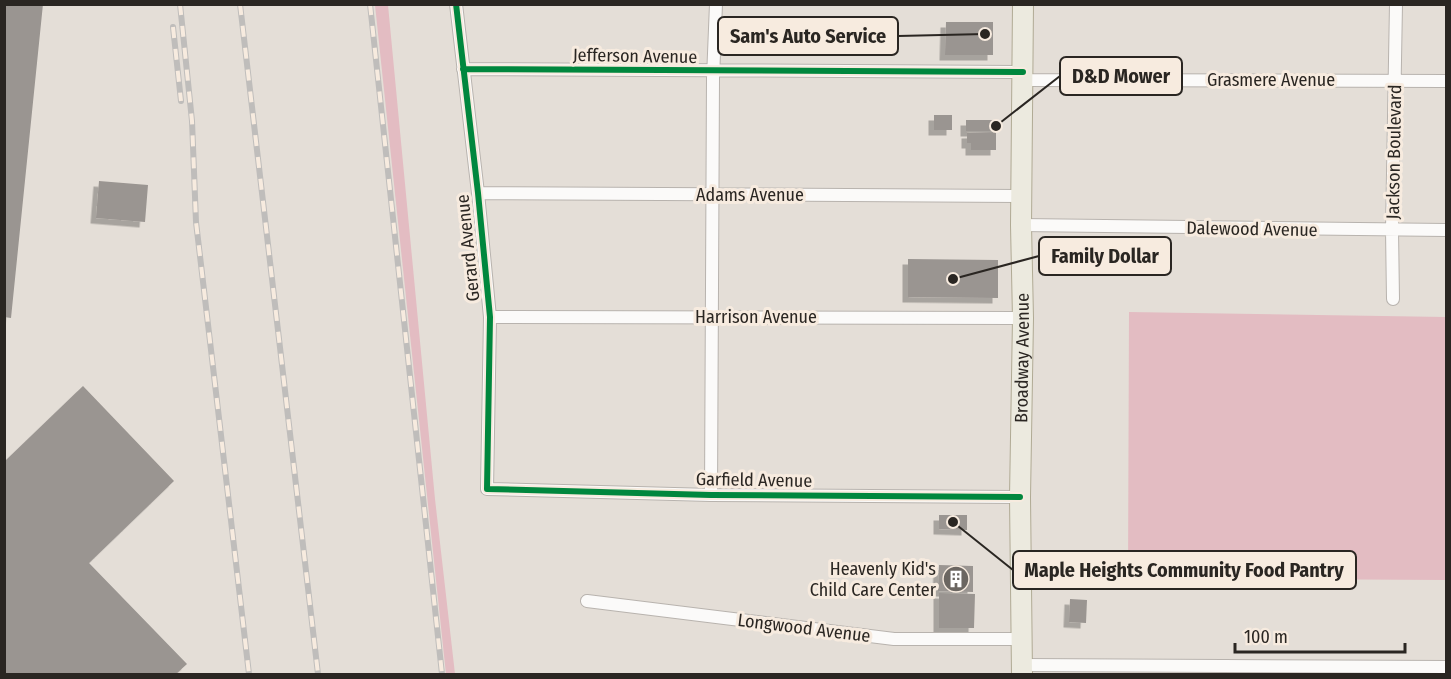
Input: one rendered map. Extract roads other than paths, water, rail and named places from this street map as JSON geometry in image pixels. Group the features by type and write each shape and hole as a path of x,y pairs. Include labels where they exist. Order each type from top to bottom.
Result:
{"main road":[{"name":"Broadway Avenue","path":"1022,670 1020,497 1023,318 1021,225 1023,4"}],"street":[{"name":"Gerard Avenue","path":"456,4 490,317 487,489"},
{"path":"711,495 713,71 716,4"},
{"name":"Jackson Boulevard","path":"1393,299 1396,4"},
{"name":"Jefferson Avenue","path":"462,69 1023,76"},
{"name":"Grasmere Avenue","path":"1023,76 1446,81"},
{"name":"Adams Avenue","path":"478,193 1022,196"},
{"name":"Dalewood Avenue","path":"1021,225 1446,230"},
{"name":"Harrison Avenue","path":"490,317 1023,318"},
{"name":"Garfield Avenue","path":"487,489 711,495 1020,497"},
{"name":"Longwood Avenue","path":"587,601 894,639 1022,639"},
{"path":"1022,670 1446,667"}],"railway":[{"path":"180,4 192,121 196,222 249,674"},
{"path":"240,4 318,674"},
{"path":"370,4 442,674"},
{"path":"173,27 181,101"}],"place":[{"name":"Sam's Auto Service","path":"985,34"},
{"name":"D&D Mower","path":"996,126"},
{"name":"Family Dollar","path":"953,279"},
{"name":"Maple Heights Community Food Pantry","path":"953,522"},
{"name":"Heavenly Kid's Child Care Center","path":"956,579"}]}
